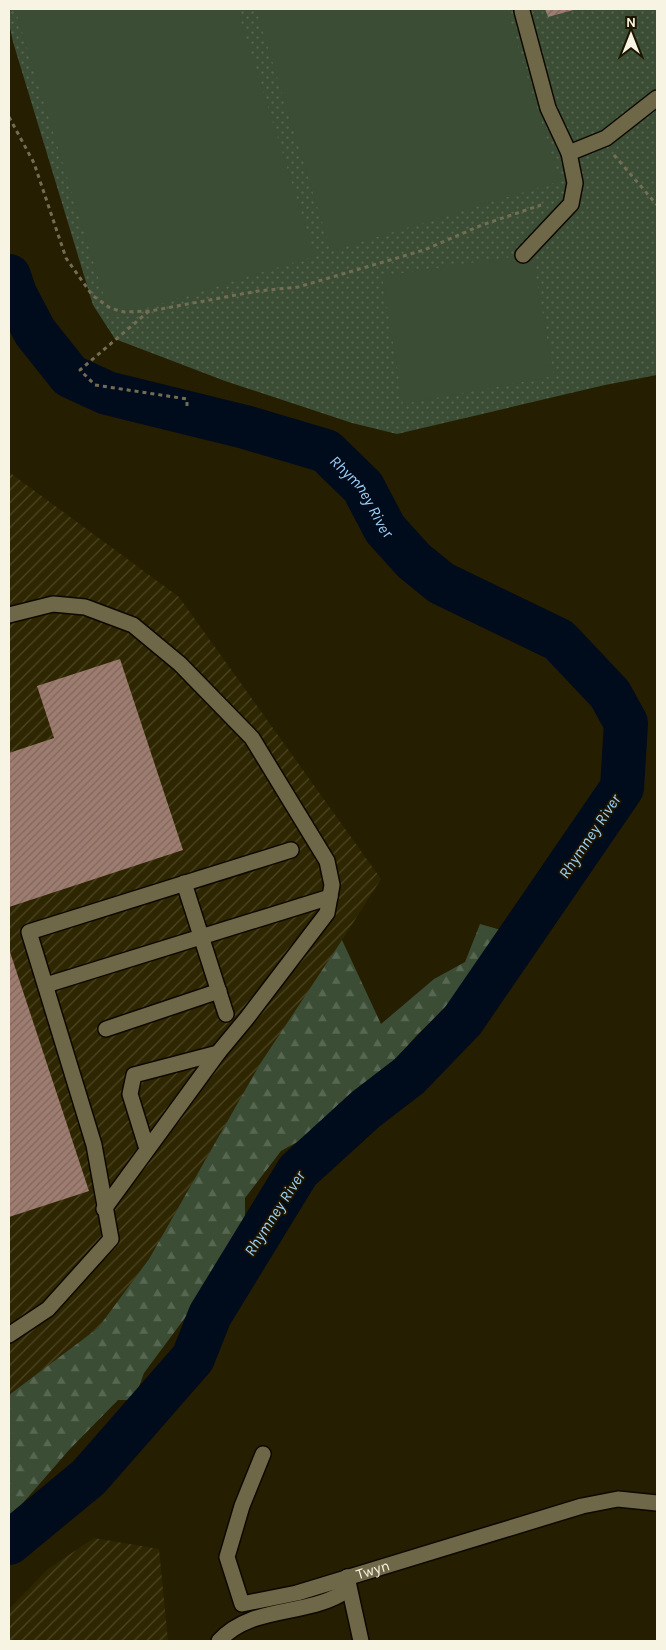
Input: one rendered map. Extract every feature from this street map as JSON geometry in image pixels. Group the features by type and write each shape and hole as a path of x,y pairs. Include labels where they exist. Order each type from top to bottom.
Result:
{"street":[{"path":"522,11 548,108 569,153 575,183 571,204 523,255"},
{"path":"569,153 606,138 657,98"},
{"path":"9,615 54,604 85,607 133,625 180,664 252,738 327,861 332,885 327,913 248,1018 218,1053 104,1209"},
{"path":"9,1335 48,1309 111,1239 104,1209 94,1145 29,932 291,850"},
{"path":"184,883 226,1014"},
{"path":"46,985 330,897"},
{"path":"106,1029 219,991"},
{"path":"147,1149 130,1094 134,1075 218,1053"},
{"name":"Twyn","path":"262,1454 242,1506 227,1558 242,1604 297,1593 582,1506 618,1499 657,1503"},
{"path":"219,1641 238,1625 252,1619 326,1603 341,1594 347,1577"},
{"path":"347,1577 361,1641"}],"path":[{"path":"9,117 34,163 66,258 92,295 110,308 124,312 150,311 258,291 298,287 325,280 424,250 482,225 572,194"},
{"path":"599,140 620,160 657,205"},
{"path":"150,311 80,370 95,385 187,399 187,407"}],"shaded area":[{"path":"9,472 179,597 381,879 295,1014 260,1064 149,1259 98,1328 9,1395"},
{"path":"94,1538 159,1549 168,1641 9,1641 9,1609 48,1569"}],"green space":[{"path":"9,9 657,9 657,375 605,385 397,434 352,423 225,381 115,339 93,305 13,42 9,23"},
{"path":"15,9 237,9 315,256 111,319"},
{"path":"256,9 506,9 560,181 331,251"},
{"path":"532,254 554,376 403,404 382,276"},
{"path":"480,924 501,930 445,1008 417,1035 380,1077 339,1104 308,1136 281,1151 245,1198 245,1225 190,1311 144,1373 134,1400 118,1400 69,1450 9,1519 9,1395 98,1328 149,1259 260,1064 342,940 381,1024 434,979 465,962"}],"building":[{"path":"545,9 577,9 548,17"},
{"path":"120,659 183,850 9,907 9,753 54,738 37,686"},
{"path":"9,949 89,1191 9,1217"}],"waterway":[{"name":"Rhymney River","path":"9,276 15,294 35,332 70,376 107,393 245,427 326,451 363,487 385,529 414,561 441,583 559,640 610,694 626,723 622,788 463,1020 409,1076 366,1109 298,1171 210,1315 193,1358 89,1477 9,1543"}]}
